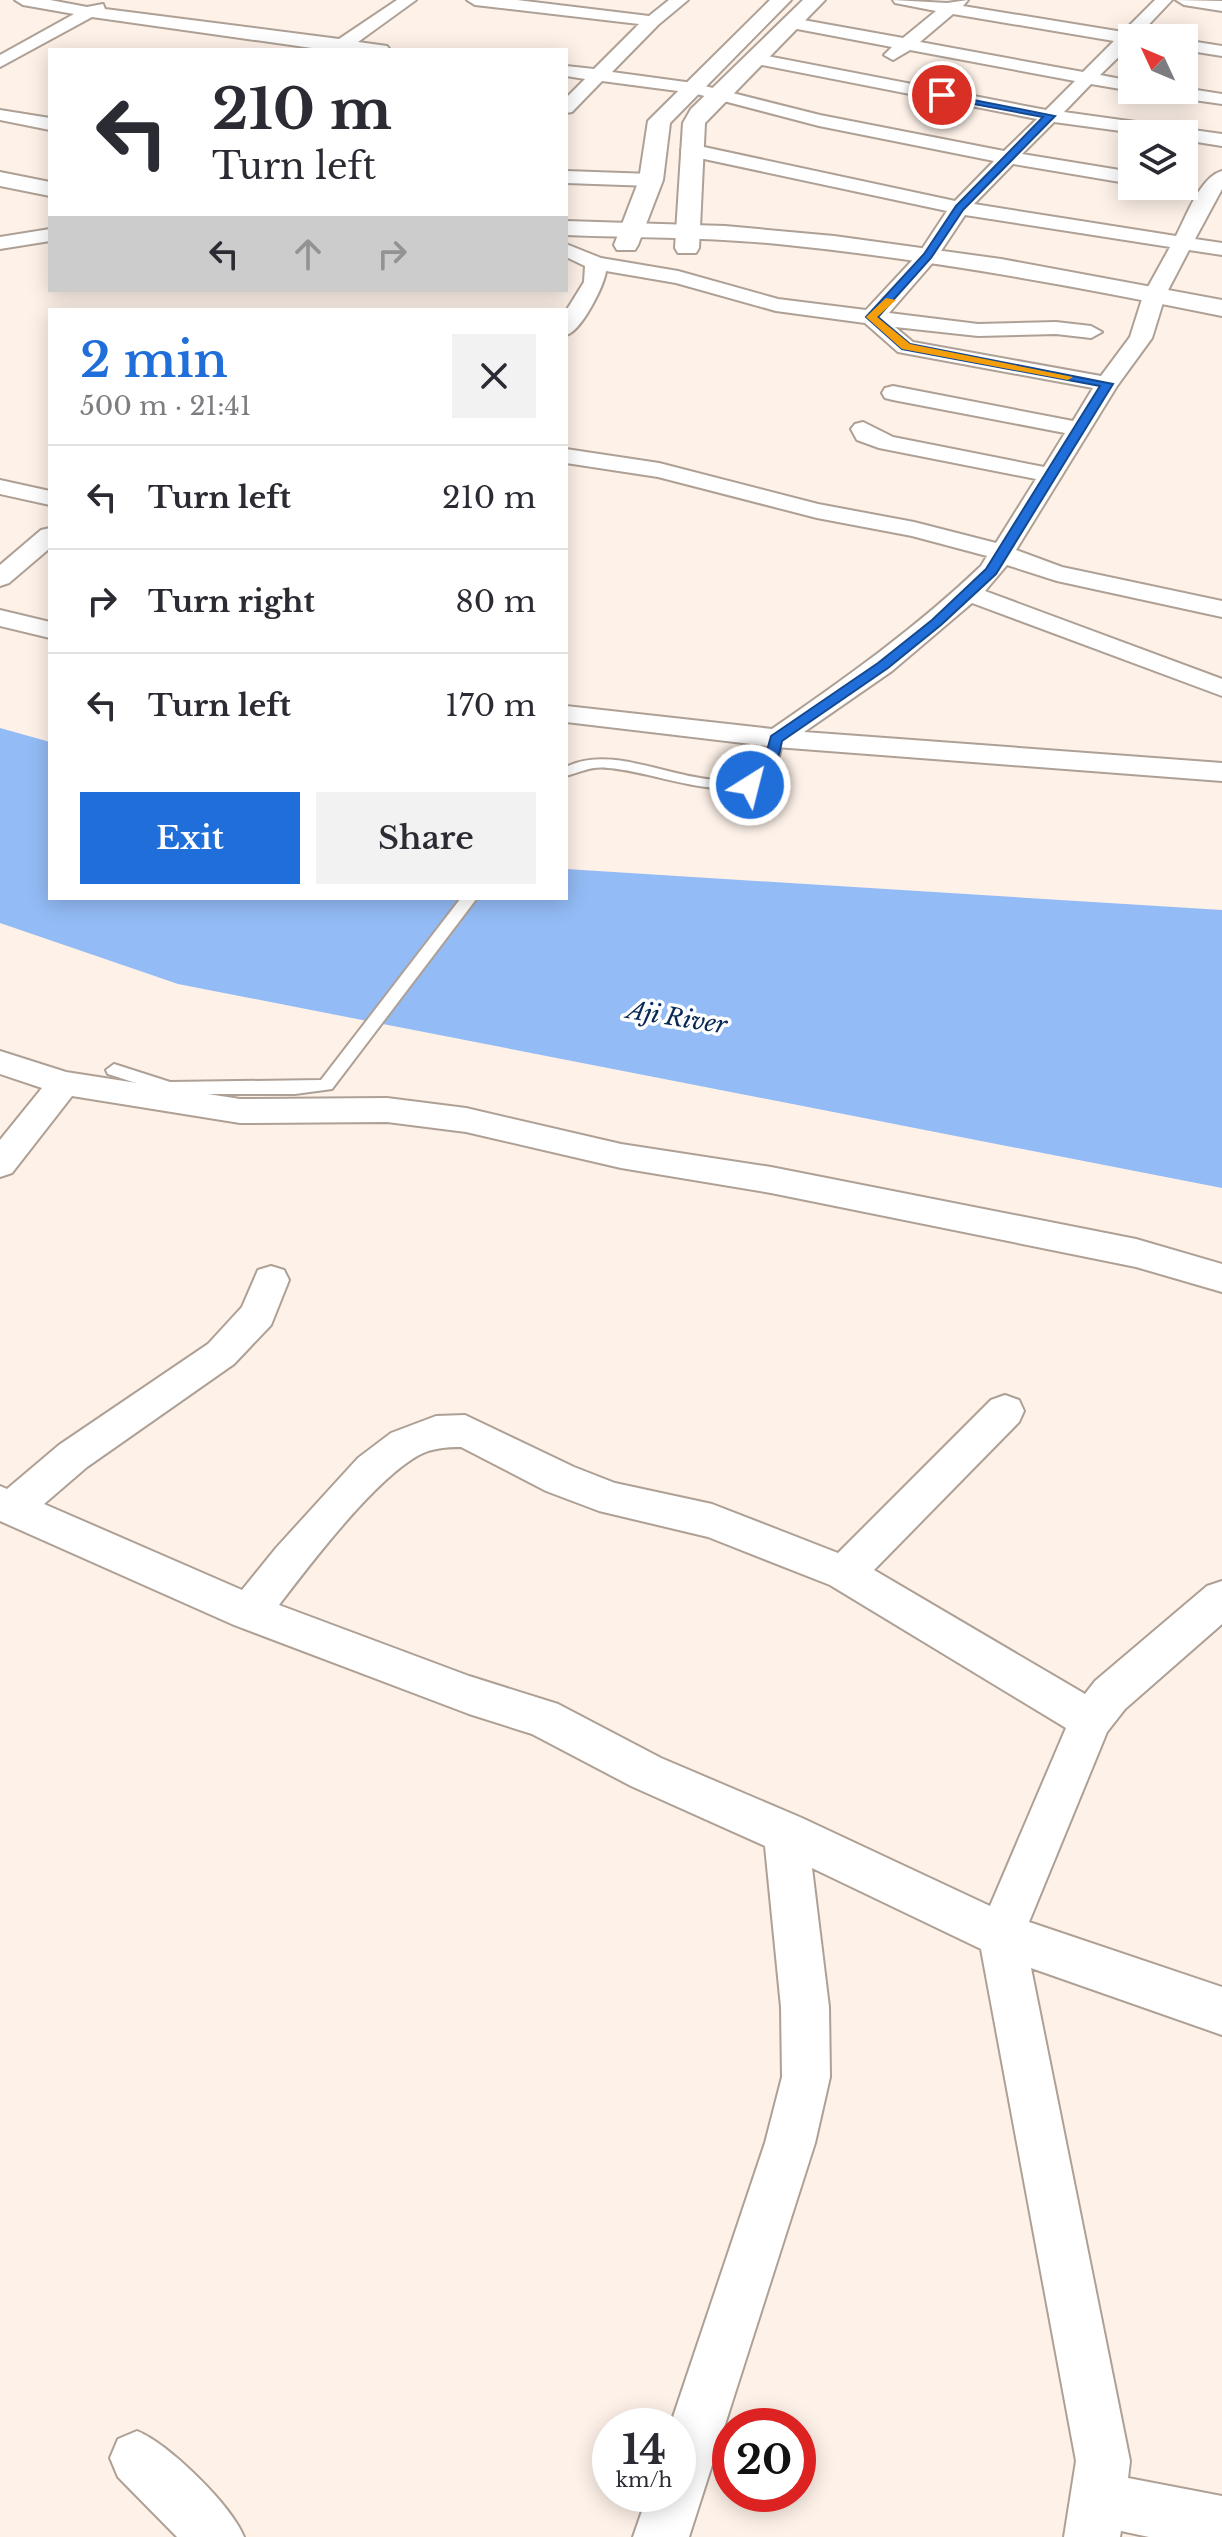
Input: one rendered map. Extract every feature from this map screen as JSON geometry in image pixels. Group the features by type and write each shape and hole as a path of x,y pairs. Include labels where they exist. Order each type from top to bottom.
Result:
{"street":[{"path":"23,0 338,48 408,0"},
{"path":"0,62 112,0"},
{"path":"475,0 652,21"},
{"path":"568,106 652,21 680,0"},
{"path":"628,238 651,180 659,121 781,0"},
{"path":"687,240 694,123 815,0"},
{"path":"901,0 954,5 1118,36"},
{"path":"1142,24 1164,0"},
{"path":"1184,0 1222,6"},
{"path":"802,135 954,5"},
{"path":"792,23 1118,84"},
{"path":"206,48 228,31"},
{"path":"1198,47 1222,51"},
{"path":"871,317 887,304 922,262 959,208 1118,48"},
{"path":"757,59 852,91 1118,125"},
{"path":"568,71 693,88 819,120 1010,159 1118,176"},
{"path":"1186,120 1200,96 1222,99"},
{"path":"0,115 48,124"},
{"path":"1198,136 1222,140"},
{"path":"690,150 772,161 959,208 1222,249"},
{"path":"0,163 48,173"},
{"path":"568,177 651,180"},
{"path":"0,179 48,189"},
{"path":"776,739 883,665 991,571 1107,384 1141,338 1152,302 1209,185"},
{"path":"568,228 628,238"},
{"path":"0,243 48,235"},
{"path":"568,242 628,238 687,240 791,254 922,262 1152,302 1222,308"},
{"path":"568,251 596,263 678,277 776,305 978,330 1056,328 1091,332"},
{"path":"568,326 594,282 596,263"},
{"path":"1152,302 1222,321"},
{"path":"871,317 906,347 1107,384"},
{"path":"893,393 1079,429"},
{"path":"863,429 865,435 887,443 1050,475"},
{"path":"568,456 659,470 817,511 914,529 1003,553 1020,562 1057,573 1222,609"},
{"path":"0,487 48,498"},
{"path":"0,578 48,537"},
{"path":"968,593 1222,688"},
{"path":"0,618 48,630"},
{"path":"568,714 928,754 1222,772"},
{"path":"0,1062 64,1083 240,1111 387,1110 466,1120 621,1156 771,1180 1136,1253 1222,1278"},
{"path":"0,1164 64,1083"},
{"path":"271,1280 258,1315 221,1354 6,1506 249,1612 469,1695 543,1718 646,1772 786,1833 1001,1935 1222,2011"},
{"path":"844,1573 1005,1411"},
{"path":"249,1612 290,1560 372,1469 405,1444 436,1432 465,1431 560,1479 613,1499 712,1521 844,1573 1091,1720"},
{"path":"1222,1599 1110,1695 1091,1720 1001,1935 1103,2461 1094,2518 1222,2524"},
{"path":"696,2430 790,2143 806,2077 805,2007 786,1833"},
{"path":"137,2458 216,2537"},
{"path":"661,2537 669,2512"}],"lane":[{"path":"568,771 587,761 726,784 750,785 768,770 776,739"},
{"path":"114,1070 170,1088 295,1088 326,1085 467,900"}],"water":[{"name":"Aji River","path":"0,728 48,741 48,900 568,900 568,869 1222,910 1222,1188 178,984 0,923"}],"slow traffic":[{"path":"890,300 871,317 906,347 1068,377"}],"route":[{"path":"750,785 768,770 776,739 883,665 936,623 991,571 1107,384 906,347 871,317 887,304 928,256 959,208 1050,116 942,95"}]}
